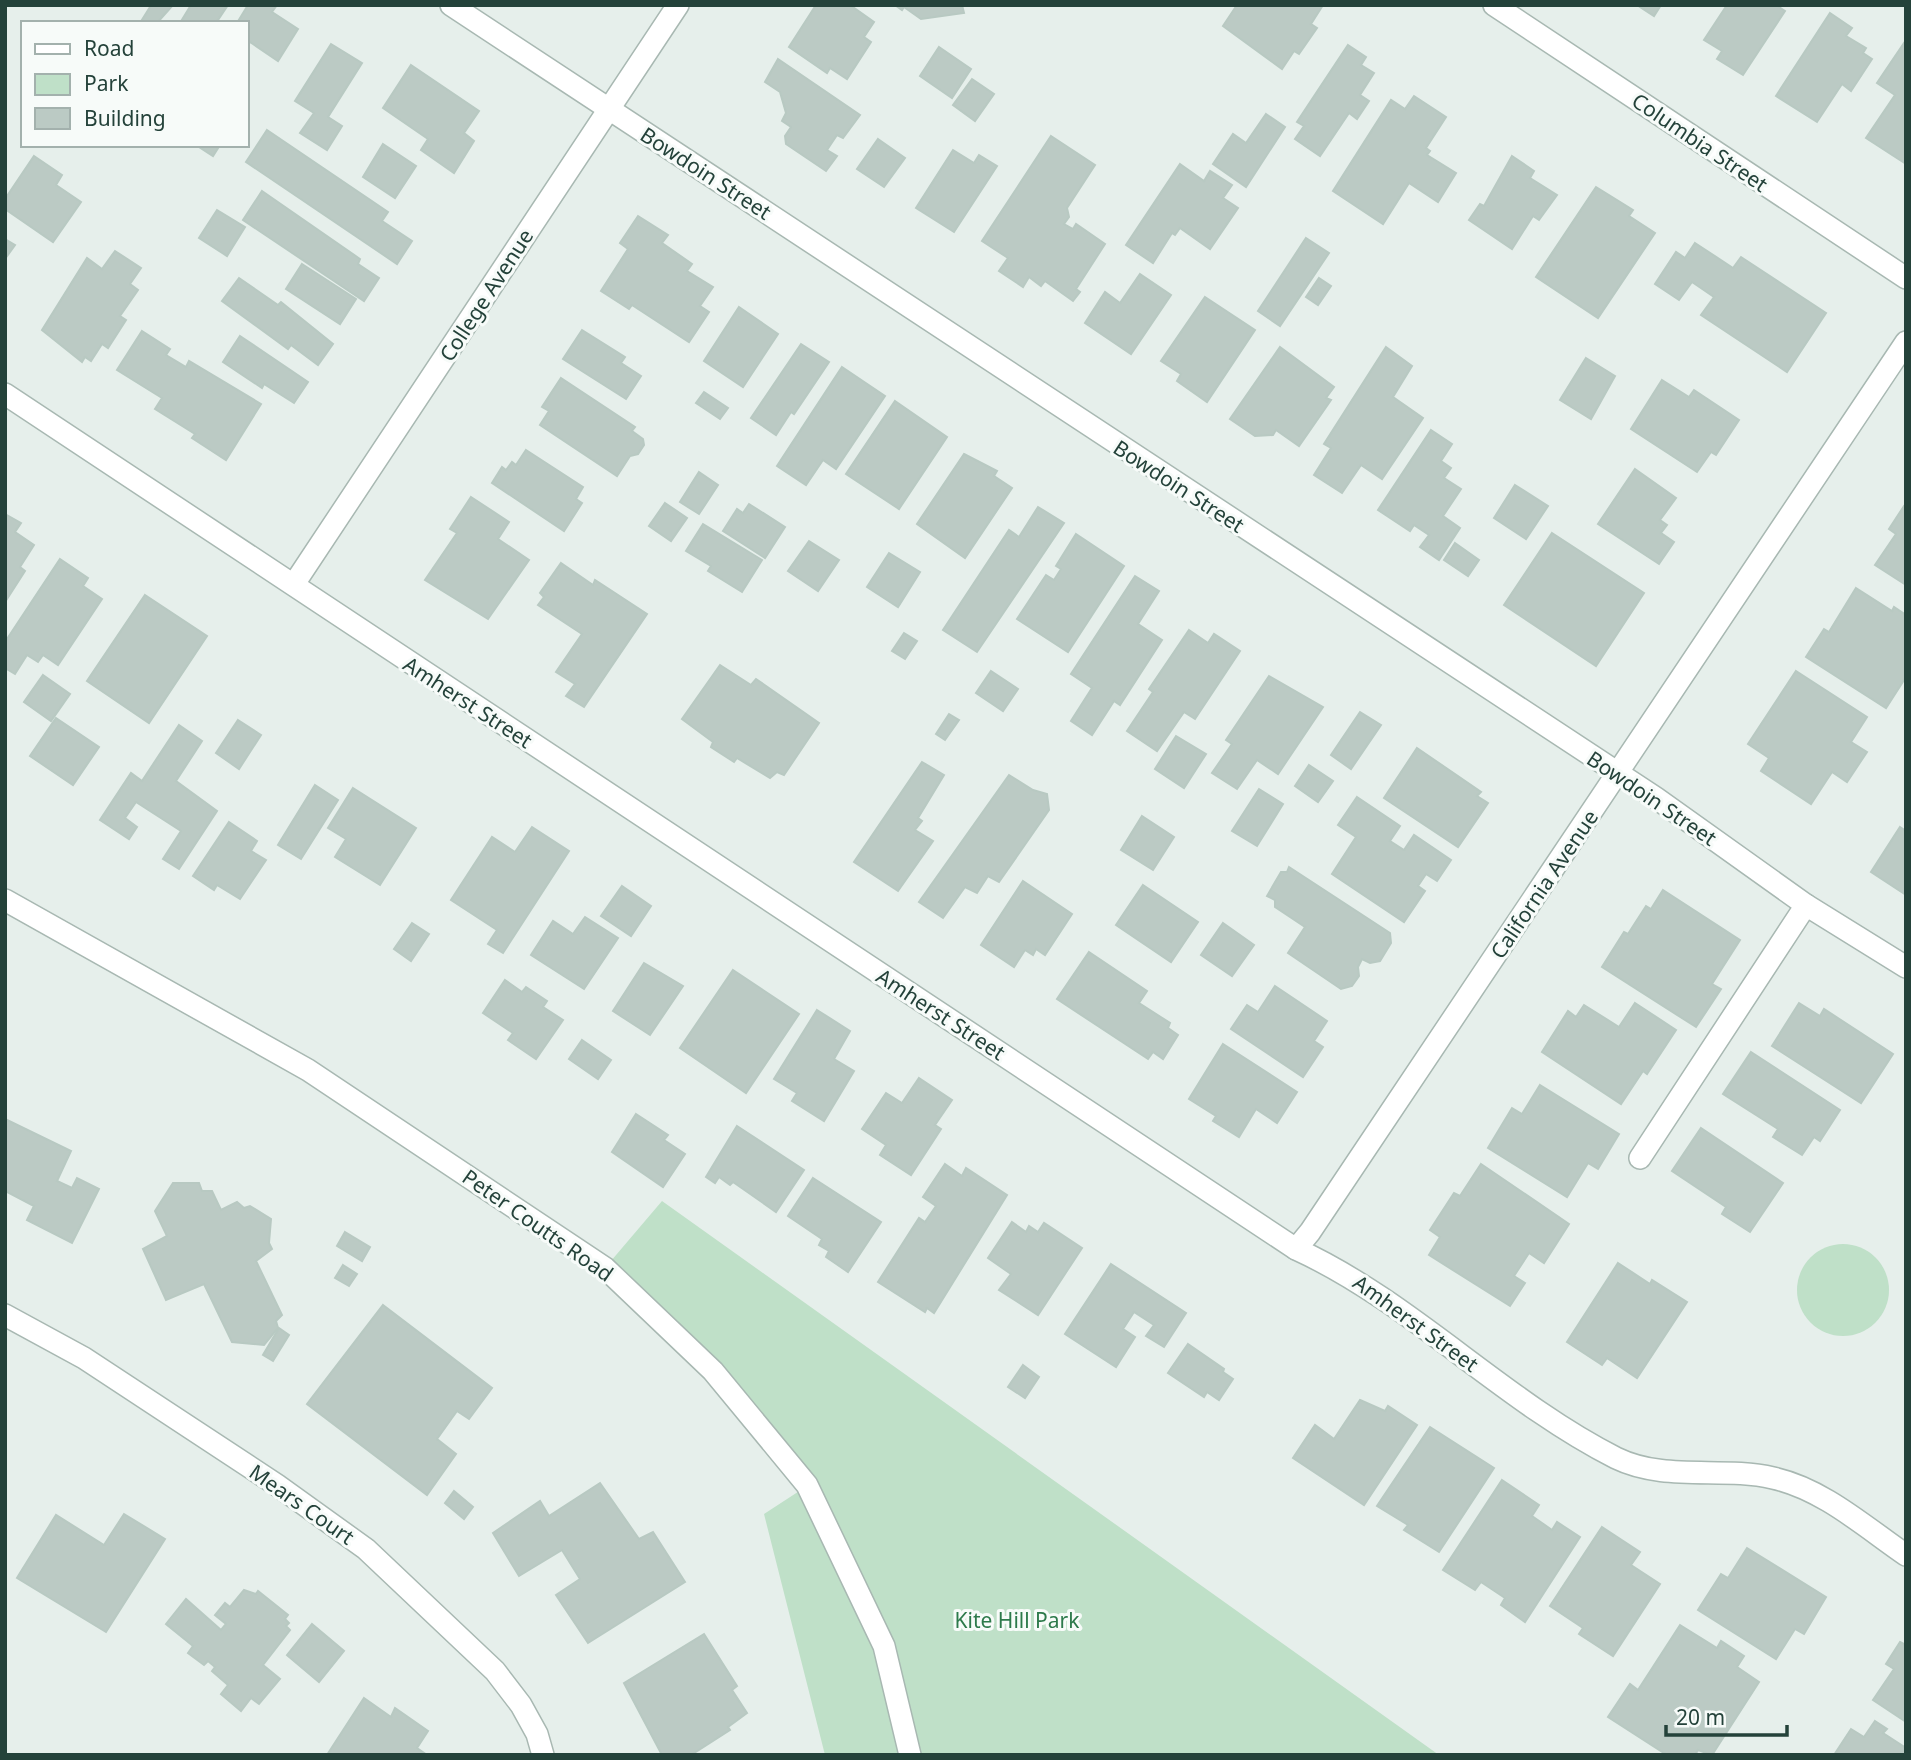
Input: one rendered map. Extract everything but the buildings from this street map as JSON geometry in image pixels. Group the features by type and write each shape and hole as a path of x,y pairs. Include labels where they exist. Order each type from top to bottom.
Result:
{"street":[{"name":"Bowdoin Street","path":"452,5 1617,775 1656,798 1806,905 1906,967"},
{"name":"College Avenue","path":"294,584 607,108 678,5"},
{"name":"Columbia Street","path":"1494,5 1906,278"},
{"name":"California Avenue","path":"1296,1249 1310,1233 1906,342"},
{"name":"Amherst Street","path":"5,394 1296,1249 1341,1270 1504,1386 1618,1459 1671,1472 1733,1473 1775,1478 1825,1499 1906,1555"},
{"name":"Peter Coutts Road","path":"5,900 308,1070 605,1268 713,1371 807,1485 884,1646 910,1755"},
{"path":"1640,1158 1806,905"},
{"name":"Mears Court","path":"5,1315 83,1358 277,1485 366,1549 495,1671 521,1705 537,1734 543,1755"}],"green space":[{"name":"Kite Hill Park","path":"662,1201 1439,1755 825,1755 764,1514 807,1486 605,1268"},
{"path":"1843,1244 1861,1248 1875,1258 1885,1272 1889,1290 1885,1308 1875,1322 1861,1332 1843,1336 1825,1332 1811,1322 1801,1308 1797,1290 1801,1272 1811,1258 1825,1248"}]}
